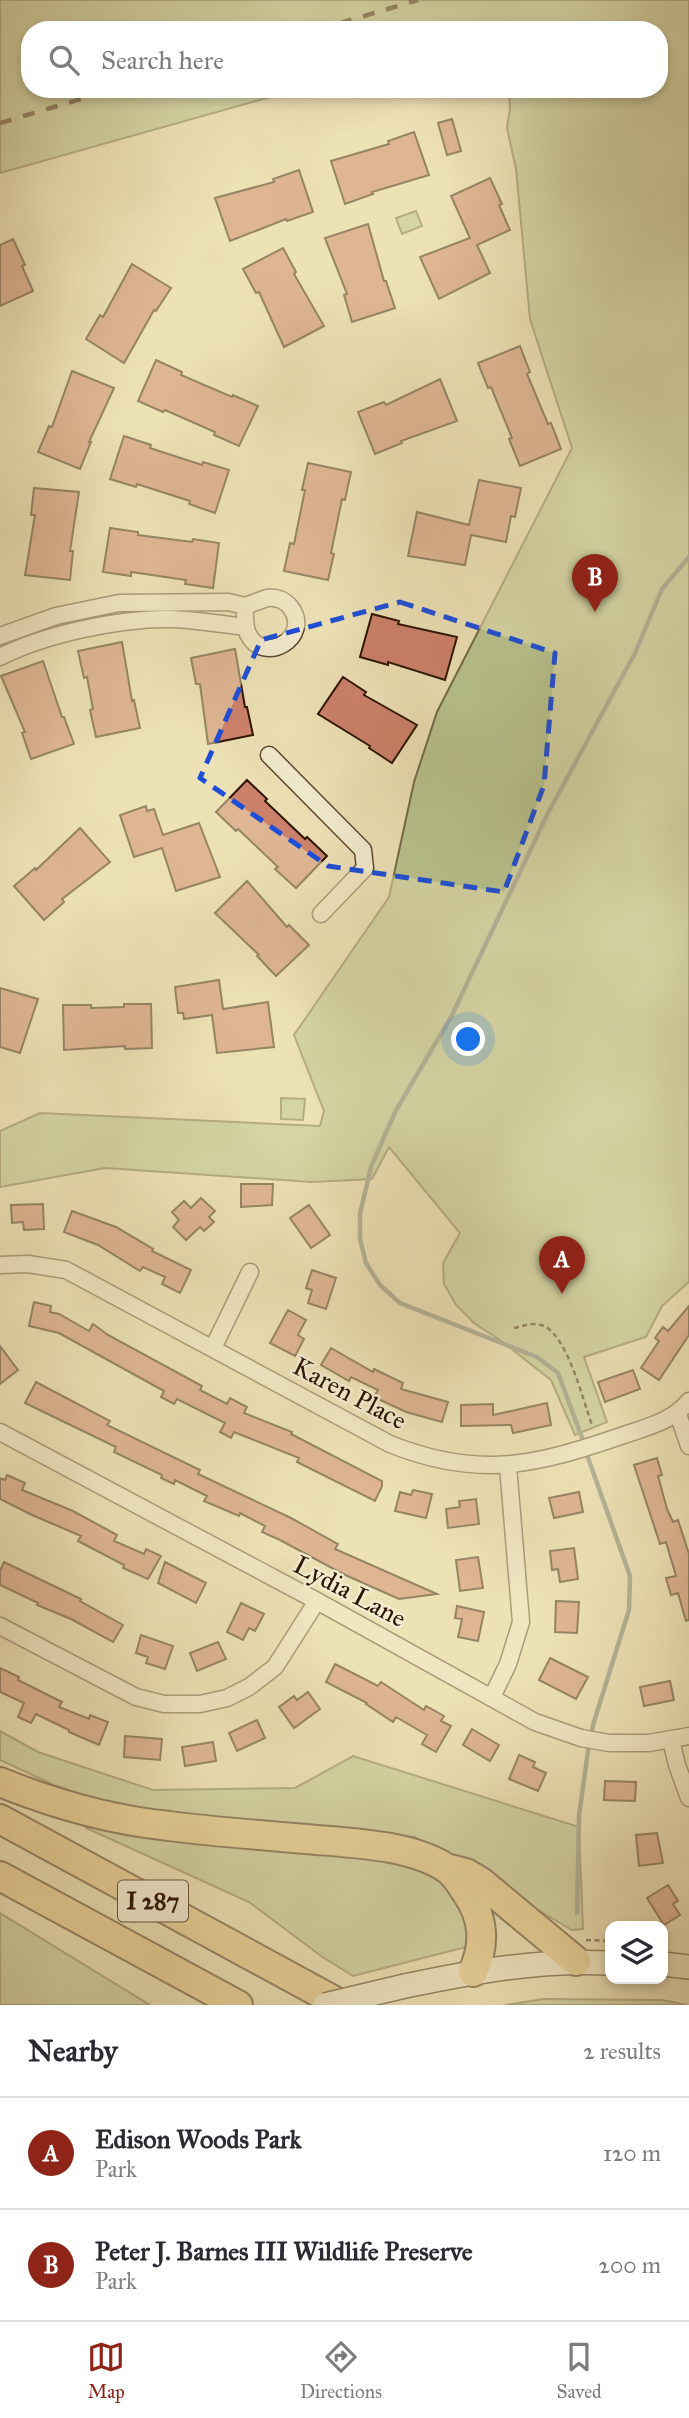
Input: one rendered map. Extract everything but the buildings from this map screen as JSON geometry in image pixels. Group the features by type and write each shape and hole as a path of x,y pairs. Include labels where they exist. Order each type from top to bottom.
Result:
{"highway":[{"path":"0,1782 46,1800 105,1816 166,1826 365,1844 417,1855 481,1882 580,1951"},
{"name":"I 287","path":"0,1819 342,2005"},
{"path":"447,1868 462,1885 479,1914 483,1940 480,1957 473,1972"},
{"name":"I 287","path":"0,1877 238,2005"}],"main road":[{"path":"325,2005 580,1951 605,1961"},
{"path":"668,1965 689,1968"}],"street":[{"path":"0,636 56,616 119,603 228,602 245,606 267,598 280,599 293,611 296,628 289,641 273,648 257,645 246,627 245,606"},
{"path":"0,657 54,637 106,624 170,619 246,627"},
{"path":"269,755 363,850 365,867 321,914"},
{"name":"Karen Place","path":"0,1265 28,1264 66,1270 390,1444 413,1453 472,1465 508,1466 591,1446 684,1407"},
{"path":"213,1348 250,1272"},
{"path":"684,1407 689,1446"},
{"name":"Lydia Lane","path":"0,1432 317,1601 535,1722 582,1738 629,1744 671,1741 689,1736"},
{"path":"492,1696 508,1664 522,1622 508,1466"},
{"path":"0,1626 136,1697 164,1704 200,1704 238,1693 275,1667 317,1601"},
{"path":"671,1741 689,1798"}],"path":[{"path":"514,1328 543,1325 558,1338 565,1350 592,1425"},
{"path":"580,1951 605,1943"}],"highlighted area":[{"path":"400,602 555,653 544,785 504,892 328,866 200,778 261,640"}],"green space":[{"path":"0,0 689,0 689,1282 662,1306 646,1337 584,1357 607,1422 575,1435 551,1380 474,1323 456,1305 444,1284 443,1263 460,1233 389,1147 372,1179 312,1182 105,1168 0,1187 0,1131 40,1113 320,1126 324,1111 294,1035 389,897 414,782 437,712 572,448 530,319 516,169 507,128 509,98 668,98 668,21 21,21 21,98 267,98 0,173"},
{"path":"416,211 422,226 402,234 396,218"},
{"path":"281,1098 305,1099 303,1120 281,1119"},
{"path":"0,1731 38,1752 153,1790 295,1788 353,1756 579,1827 583,1929 572,1930 415,1837 166,1817 104,1802 54,1785 0,1760"},
{"path":"89,1821 392,1856 445,1879 466,1917 470,1946 353,1976 321,1956 249,1902 86,1828"},
{"path":"0,1913 150,2005 0,2005"},
{"path":"544,1999 662,2000 687,2005 505,2005"}],"waterway":[{"path":"584,1443 558,1373 537,1357 400,1303 380,1285 366,1263 360,1239 360,1214 371,1167 395,1112 452,1015 548,813 635,653 662,589 689,557"},
{"path":"577,1913 579,1816 588,1751 593,1725 629,1610 630,1576 586,1452"}],"railway":[{"path":"347,21 418,0"},
{"path":"0,123 85,98"}],"place":[{"name":"Peter J. Barnes III Wildlife Preserve","path":"595,612"},
{"name":"Edison Woods Park","path":"562,1294"}]}
